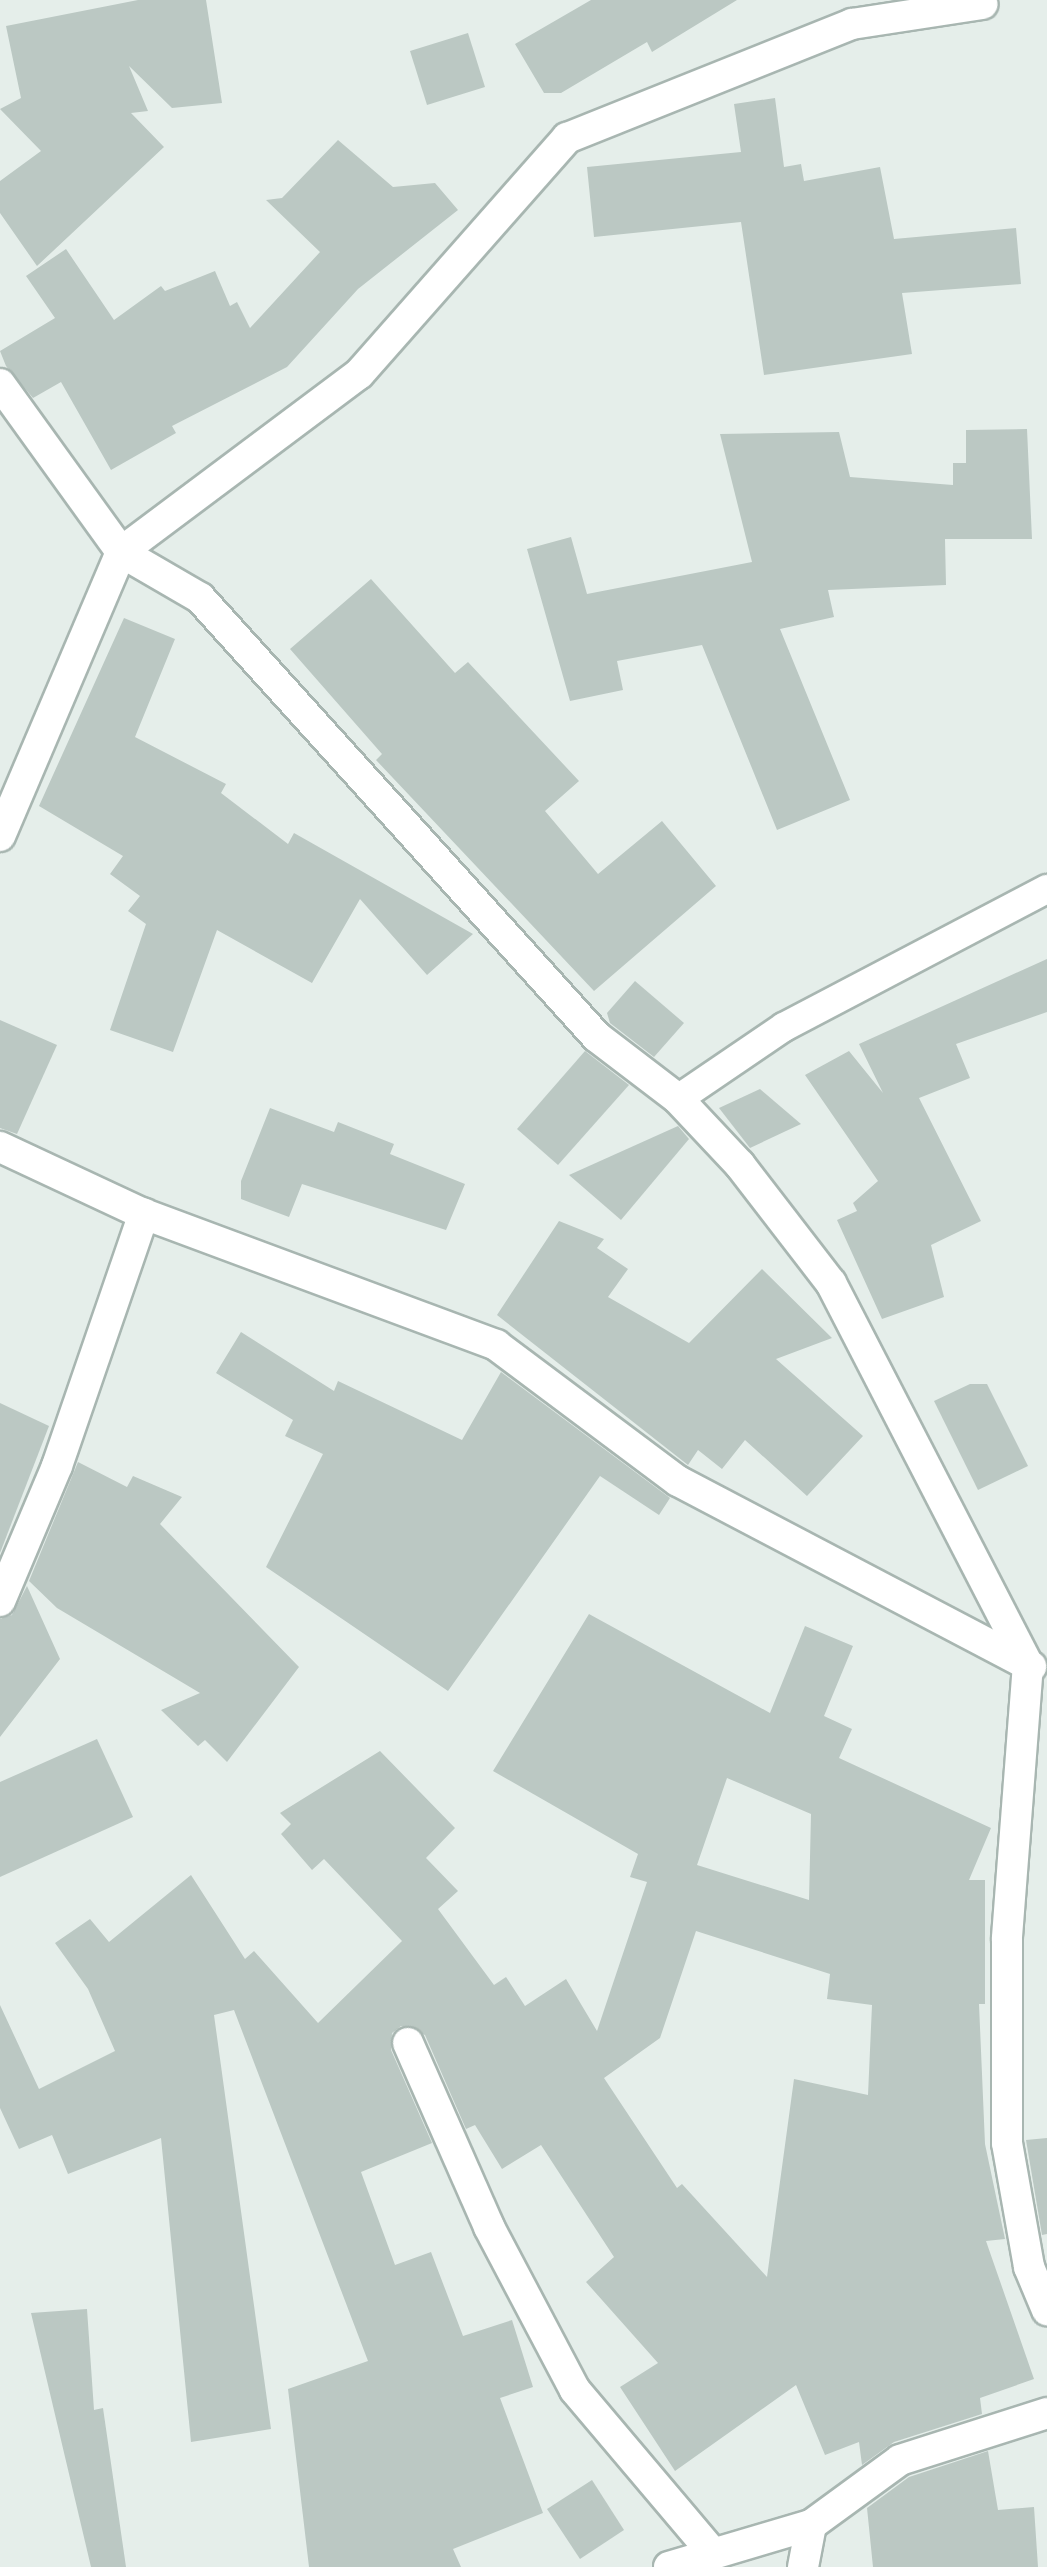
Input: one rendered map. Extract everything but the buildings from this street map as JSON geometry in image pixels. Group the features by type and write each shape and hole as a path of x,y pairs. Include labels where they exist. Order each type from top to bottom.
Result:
{"street":[{"path":"0,836 121,552 258,456 359,374 566,138 852,24 982,4"},
{"path":"0,384 121,552 200,598 597,1037 678,1100 740,1165 832,1283 1037,1669 1008,1939 1006,2143 1029,2267 1047,2310"},
{"path":"0,1147 144,1214 496,1345 678,1481 1037,1669"},
{"path":"0,1601 57,1466 144,1214"},
{"path":"408,2043 489,2227 575,2390 710,2550"},
{"path":"669,2567 710,2550 810,2525 900,2460 1047,2413"},
{"path":"803,2567 810,2525"}],"lane":[{"path":"678,1100 784,1028 1047,889"}]}
